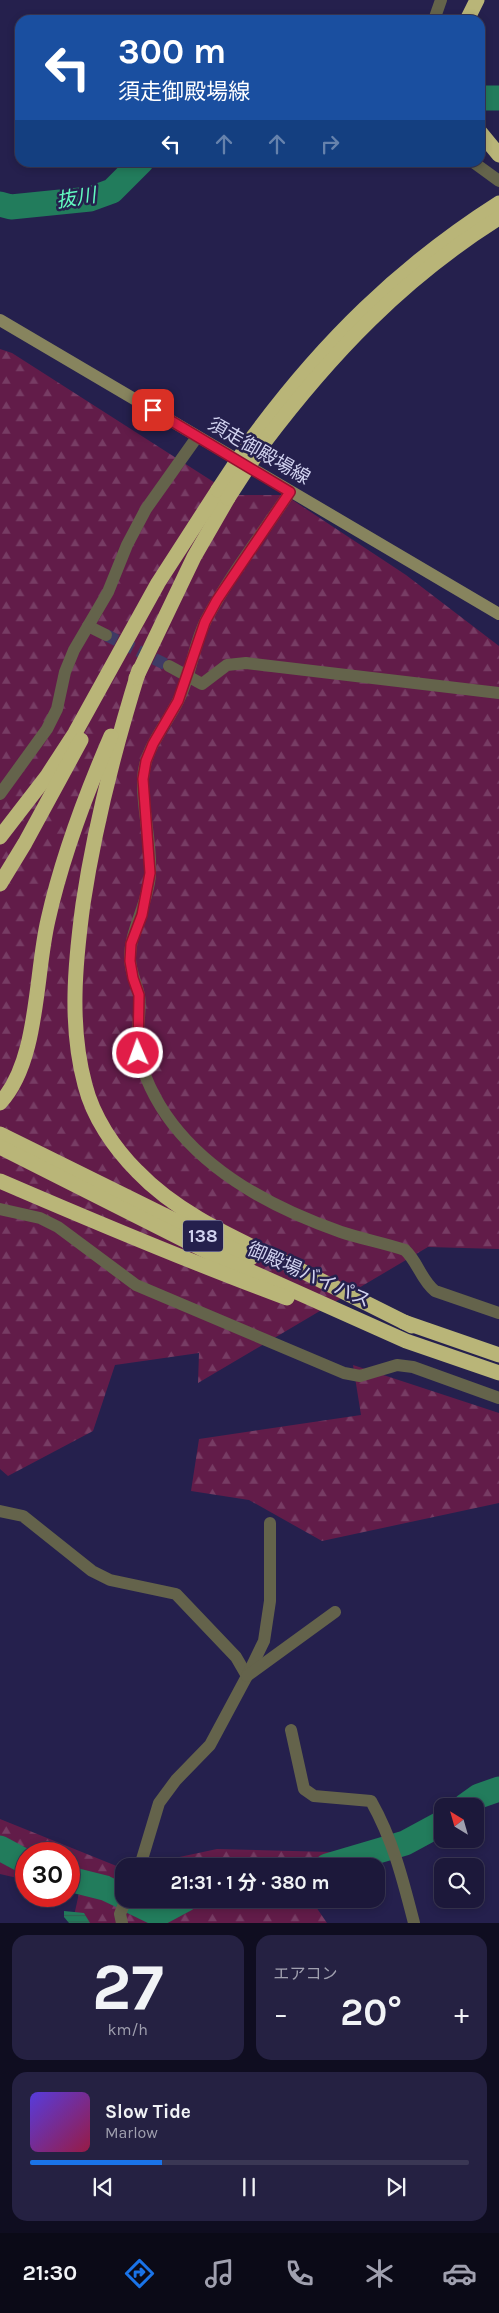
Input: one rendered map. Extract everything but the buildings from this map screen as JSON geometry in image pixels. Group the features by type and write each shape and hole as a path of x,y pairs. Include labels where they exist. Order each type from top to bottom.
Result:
{"highway":[{"path":"470,15 477,0"},
{"path":"485,138 499,155"},
{"path":"0,837 47,776 75,733 158,583 181,548 223,494 258,441 282,398 342,329 409,268 446,239 499,203"},
{"path":"258,441 352,337 418,277 453,249 499,218"},
{"path":"0,1102 8,1094 20,1073 27,1049 48,921 82,807 139,670 223,494"},
{"path":"0,884 57,786 181,548"},
{"path":"139,670 108,777 91,854 79,934 75,1020 85,1087 115,1147 138,1172 194,1216 412,1326"},
{"name":"御殿場バイパス","path":"0,1134 206,1237 311,1285 412,1326 499,1355"},
{"name":"御殿場バイパス","path":"0,1147 214,1255 406,1341 499,1373"},
{"path":"0,1181 206,1268 406,1341"}],"main road":[{"name":"須走御殿場線","path":"0,320 499,614"}],"street":[{"path":"436,15 441,0"},
{"path":"480,167 499,180"},
{"path":"0,794 47,729 57,709 65,672 74,650 108,592 127,545 146,509 197,437"},
{"path":"290,492 217,600 205,622 178,701 153,744 146,761 143,779 150,873 142,915 131,944 130,961 139,995 138,1053 146,1079 161,1107 176,1129 212,1166 272,1203 296,1214 339,1231 405,1250 413,1257 428,1286 435,1291 499,1313"},
{"path":"88,626 106,636"},
{"path":"169,666 202,684 227,665 246,663 499,693"},
{"path":"0,1209 40,1218 58,1227 136,1284 344,1373 360,1376 397,1365 413,1366 499,1398"},
{"path":"0,1511 23,1516 92,1571 110,1580 176,1594 236,1657 247,1676"},
{"path":"142,1858 159,1803 176,1780 210,1745 264,1641 270,1601 270,1523"},
{"path":"247,1676 335,1612"},
{"path":"291,1730 304,1789 314,1796 371,1801 388,1834 398,1862 414,1923"},
{"path":"122,1908 120,1914 122,1923"}],"green space":[{"path":"0,349 12,353 234,495 285,495 406,575 499,646 499,1249 428,1247 198,1383 199,1353 115,1365 93,1431 8,1476 0,1469"},
{"path":"353,1365 499,1413 499,1503 322,1541 249,1500 191,1491 199,1439 361,1415"},
{"path":"0,1819 57,1842 15,1842 15,1877 0,1874"},
{"path":"217,1849 332,1852 330,1858 175,1858"},
{"path":"80,1851 115,1865 115,1908 317,1908 327,1923 69,1923 74,1916 76,1907 80,1907"}],"shaded area":[{"path":"64,1911 84,1913 90,1923 69,1923 64,1917"}],"waterway":[{"name":"抜川","path":"485,98 499,98"},
{"name":"抜川","path":"0,204 11,207 90,199 112,191 136,167"},
{"path":"476,1798 499,1789"},
{"path":"354,1858 405,1843 434,1827"},
{"path":"0,1848 15,1856"},
{"path":"80,1882 105,1888 115,1893"},
{"path":"146,1908 158,1914 169,1908"}],"tunnel":[{"path":"106,635 169,666"}],"route":[{"path":"138,1053 139,995 130,961 131,944 142,915 150,873 143,779 146,761 153,744 178,701 205,622 217,600 290,492 153,410"}]}
